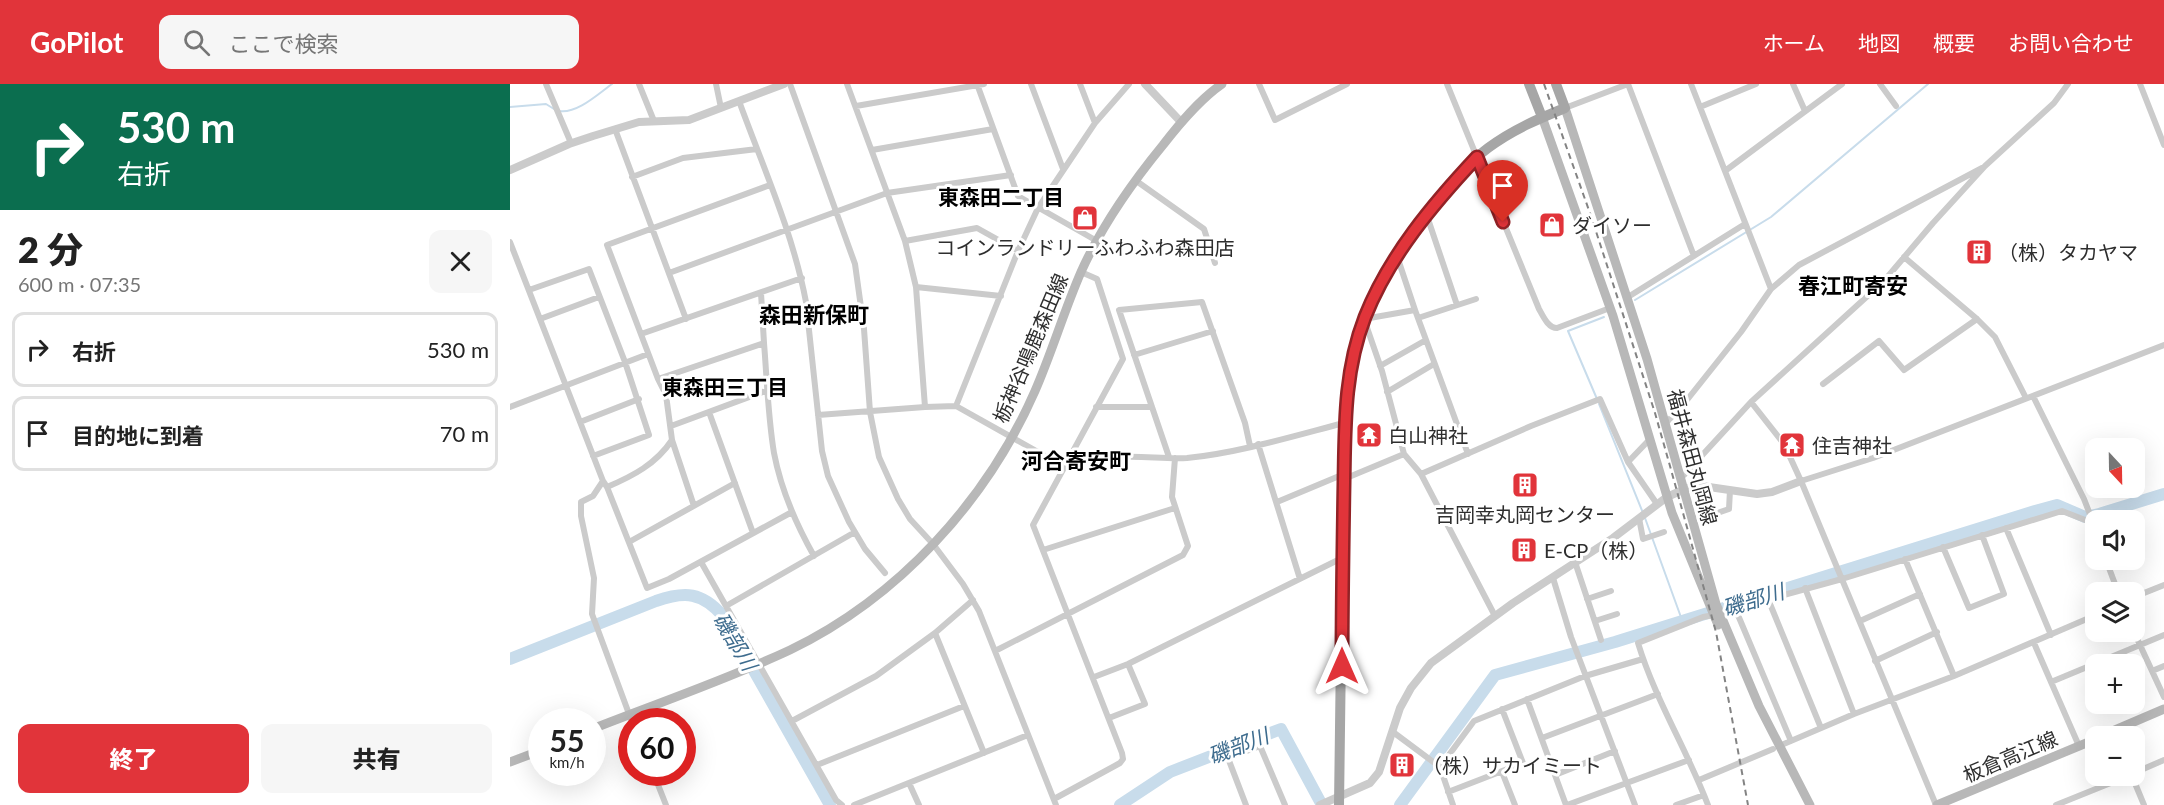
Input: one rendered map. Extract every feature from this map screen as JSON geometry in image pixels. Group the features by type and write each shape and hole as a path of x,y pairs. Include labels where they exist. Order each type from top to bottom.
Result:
{"main road":[{"name":"栃神谷鳴鹿森田線","path":"653,708 791,649 864,606 933,544 971,501 1012,437 1035,392 1081,272 1117,206 1181,122 1222,84"},
{"path":"1529,84 1542,117"},
{"path":"1340,803 1344,423 1350,375 1364,319 1379,286 1397,256 1449,187 1477,157 1510,133 1565,108 1556,84"},
{"name":"福井森田丸岡線","path":"1565,108 1628,297 1715,610"},
{"name":"福井森田丸岡線","path":"1542,117 1610,308 1679,531 1776,748 1804,805"},
{"path":"2124,726 2164,709"},
{"name":"板倉高江線","path":"1936,805 2085,744"},
{"name":"福井森田丸岡線","path":"1776,748 1810,805"},
{"path":"510,762 528,755"}],"street":[{"path":"548,84 571,143"},
{"path":"639,84 654,121"},
{"path":"716,84 721,108"},
{"path":"510,170 571,143 615,129 639,122 683,122 784,84"},
{"path":"790,84 855,264 860,291 870,412 879,457 910,519 933,544 973,600 1055,802 1123,759 1094,677 1033,525 1123,359 1097,279 1081,272"},
{"path":"847,84 905,241 916,287 925,407"},
{"path":"856,106 979,84 1018,195 1097,241"},
{"path":"1031,84 1063,169"},
{"path":"1080,84 1095,123"},
{"path":"956,406 1018,250 1038,208 1095,123 1129,84"},
{"path":"1145,84 1181,122"},
{"path":"1259,84 1275,120 1347,84"},
{"path":"1447,84 1539,309 1548,324 1552,328 1559,327 1610,308"},
{"path":"1565,108 1628,84 1694,256"},
{"path":"1691,84 1771,289"},
{"path":"1700,107 1756,84"},
{"path":"1793,84 1805,111"},
{"path":"1725,171 1842,84"},
{"path":"1880,84 1896,106"},
{"path":"1679,477 1684,475 1752,402 1884,281 1985,166 2054,103 2068,84"},
{"path":"2140,84 2164,145"},
{"path":"739,101 802,278 822,451 828,476 855,532 885,573"},
{"path":"615,129 686,319"},
{"path":"872,150 993,129"},
{"path":"632,177 683,158 757,150"},
{"path":"1665,424 1734,341 1771,289 1799,265 1985,166"},
{"path":"669,273 887,193 1011,175"},
{"path":"1135,180 1204,229 1215,263"},
{"path":"694,506 672,440 666,395 648,354 608,245 770,185"},
{"path":"1427,216 1457,305"},
{"path":"1628,297 1745,224"},
{"path":"905,241 977,228 1018,250"},
{"path":"510,242 647,588 669,579 792,512"},
{"path":"1397,256 1468,454"},
{"path":"1904,257 1995,337 2026,399"},
{"path":"529,290 589,269 625,362 649,435 593,456"},
{"path":"641,334 802,278"},
{"path":"916,287 1001,296"},
{"path":"760,292 774,453 792,512 814,556"},
{"path":"540,319 599,297"},
{"path":"1418,318 1476,298"},
{"path":"995,651 1183,555 1188,546 1172,497 1172,457 1152,407 1119,310 1202,302 1245,423 1250,446"},
{"path":"1415,310 1364,319 1380,366 1404,454 1421,474 1494,616"},
{"path":"1822,384 1879,341 1904,370 1977,319"},
{"path":"1134,355 1213,331"},
{"path":"1380,366 1426,340"},
{"path":"658,379 764,344"},
{"path":"1320,805 1340,803 1374,779 1379,772 1400,708 1411,688 1431,663 1494,616 1613,538 1667,497 1683,490 1702,486 1757,494 1772,492 1873,458 2164,345"},
{"path":"510,407 648,354"},
{"path":"1387,392 1434,364"},
{"path":"671,426 768,390"},
{"path":"2033,396 2088,510"},
{"path":"580,422 639,399"},
{"path":"1421,474 1600,399 1628,462 1657,504"},
{"path":"1752,402 1784,444 1801,481 1936,805"},
{"path":"818,416 956,406 1063,466 1122,457 1205,455 1344,423"},
{"path":"1096,407 1152,407"},
{"path":"709,412 753,533"},
{"path":"1628,462 1650,439"},
{"path":"626,708 592,614 594,578 581,516 581,502 593,496 605,484 644,469 664,453 672,440"},
{"path":"1258,444 1300,579"},
{"path":"1276,502 1404,454"},
{"path":"629,542 735,483"},
{"path":"1703,518 1730,509 1730,490"},
{"path":"1043,550 1175,508"},
{"path":"1708,805 1699,780 1658,694 1638,643 1715,610 1735,608 1842,579 2062,511 2085,520"},
{"path":"1639,518 1643,539 1664,532"},
{"path":"2006,528 2051,635"},
{"path":"726,606 855,532"},
{"path":"1943,547 1969,608 2004,594 1982,535"},
{"path":"1094,677 1128,664 1342,558"},
{"path":"1905,559 1954,676"},
{"path":"701,562 836,800 842,805"},
{"path":"1575,562 1601,640"},
{"path":"1553,578 1577,653 1635,805"},
{"path":"2145,593 2164,585"},
{"path":"1805,588 1854,714"},
{"path":"1587,599 1611,591"},
{"path":"1860,621 1920,594"},
{"path":"1768,599 1821,728"},
{"path":"792,721 876,676 934,633 973,600"},
{"path":"1735,608 1791,741"},
{"path":"1595,621 1617,614"},
{"path":"1699,780 2085,620"},
{"path":"934,633 984,753"},
{"path":"1875,660 1937,633"},
{"path":"2051,682 2164,635"},
{"path":"2034,642 2079,746"},
{"path":"2138,642 2164,697"},
{"path":"1438,765 1474,721 1586,676 1643,659"},
{"path":"1109,718 1145,704 1128,664"},
{"path":"2152,671 2164,666"},
{"path":"1542,738 1658,694"},
{"path":"1527,699 1566,805 1689,760"},
{"path":"817,765 964,706"},
{"path":"1448,792 1523,763 1502,709"},
{"path":"1393,732 1438,765 1453,805"},
{"path":"854,805 1028,735"},
{"path":"1246,805 1228,758 1260,746 1285,805"},
{"path":"1555,775 1615,751"},
{"path":"2145,769 2164,760"},
{"path":"1502,771 1515,805"},
{"path":"909,783 918,805"},
{"path":"658,786 666,805"},
{"path":"2056,805 2104,786"},
{"path":"2136,786 2144,805"},
{"path":"1676,805 1704,795"}],"waterway":[{"path":"559,111 580,106 612,84"},
{"path":"1635,300 1771,217 1928,84"},
{"path":"510,107 546,104 554,109"},
{"path":"1597,399 1568,331 1604,317"},
{"path":"1599,404 1643,513"},
{"name":"磯部川","path":"1400,805 1495,675 1615,642 2057,505 2085,517 2164,494"},
{"path":"1645,518 1682,620"},
{"name":"磯部川","path":"510,659 656,601 684,595 700,598 723,616 830,805"},
{"name":"磯部川","path":"1120,805 1170,772 1281,729 1322,805"}],"railway":[{"path":"1544,84 1591,216 1670,466 1716,632 1748,805"}],"place":[{"name":"コインランドリーふわふわ森田店","path":"1085,218"},
{"name":"ダイソー","path":"1552,225"},
{"name":"（株）タカヤマ","path":"1979,252"},
{"name":"白山神社","path":"1369,435"},
{"name":"住吉神社","path":"1792,445"},
{"name":"吉岡幸丸岡センター","path":"1525,485"},
{"name":"E-CP（株）","path":"1524,550"},
{"name":"（株）サカイミート","path":"1402,765"}],"district":[{"name":"東森田二丁目","path":"1001,196"},
{"name":"春江町寄安","path":"1853,285"},
{"name":"森田新保町","path":"814,314"},
{"name":"東森田三丁目","path":"725,386"},
{"name":"河合寄安町","path":"1076,460"}],"route":[{"path":"1342,666 1344,423 1350,375 1364,319 1375,294 1397,256 1449,187 1477,157 1503,222"}]}
